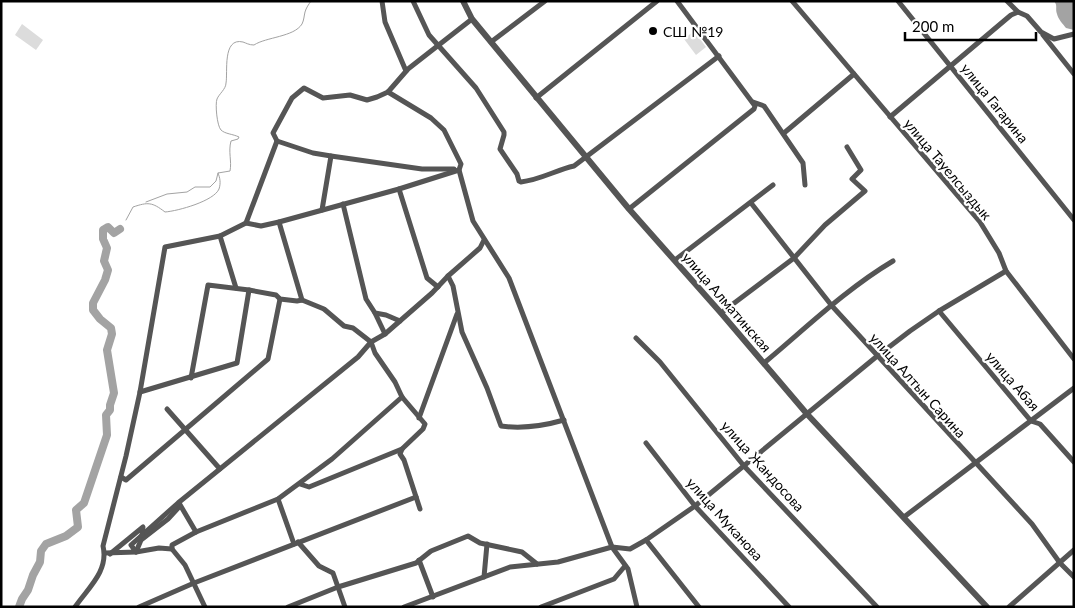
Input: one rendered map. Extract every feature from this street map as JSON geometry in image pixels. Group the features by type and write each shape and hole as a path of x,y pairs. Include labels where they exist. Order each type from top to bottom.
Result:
{"street":[{"path":"382,1 385,22 406,70"},
{"path":"413,1 429,35 476,88 504,132 500,149 517,174 519,181 525,182 546,177 561,169 574,166 719,56"},
{"name":"улица Алматинская","path":"463,1 472,19 629,209 808,414 987,607"},
{"path":"491,42 544,1"},
{"path":"536,98 657,1"},
{"path":"677,1 754,102 764,106 784,133 803,163 805,185"},
{"name":"улица Тауелсыздык","path":"792,1 980,222 999,253 1006,271 1074,359"},
{"name":"улица Гагарина","path":"898,1 1074,220"},
{"path":"1007,1 1018,12 1027,16 1074,74"},
{"path":"890,117 1011,15 1018,12"},
{"path":"459,170 422,169 313,153 277,141 273,133 292,98 304,88 323,98 350,95 367,100 388,92 406,70 472,19"},
{"path":"1041,32 1054,39 1074,34"},
{"path":"784,133 854,74"},
{"path":"388,92 430,118 444,130 461,164 459,170 473,221 509,278 612,547 628,569 636,607"},
{"path":"629,209 754,110 754,102"},
{"path":"246,223 277,141"},
{"path":"721,313 794,258 825,225 865,191 852,178 861,170 848,147"},
{"path":"322,210 331,156"},
{"path":"420,182 422,169"},
{"path":"107,554 103,546 140,392 165,247 220,236 246,223 261,226 279,222 399,189 459,170"},
{"path":"675,260 773,185"},
{"path":"399,189 427,278 438,287"},
{"name":"улица Алтын Сарина","path":"751,203 832,306 1032,524 1060,563 1074,577"},
{"path":"342,204 366,299 385,334"},
{"path":"279,222 302,300"},
{"path":"220,236 236,288"},
{"path":"136,552 131,545 220,469 358,357 371,342 385,334 480,248 484,240"},
{"path":"764,363 866,279 893,261"},
{"path":"404,607 510,567 558,562 612,547 630,549 695,506 876,356 939,311 1006,271"},
{"path":"448,276 453,286 462,332 487,388 501,426 543,426 564,420"},
{"path":"191,378 207,287 211,284 249,290 276,296 280,299 302,300 324,310 344,326 353,328 371,342 375,353 395,382 402,397 424,424 423,429 402,449 309,487 300,484"},
{"path":"140,392 237,363 249,290"},
{"path":"121,477 126,480 268,359 280,299"},
{"name":"улица Абая","path":"939,311 1031,421 1040,424 1074,462"},
{"path":"375,313 400,321"},
{"path":"419,418 458,314"},
{"name":"улица Жандосова","path":"636,338 660,362 744,466 877,607"},
{"path":"904,518 1074,388"},
{"path":"172,549 172,545 175,542 196,532 278,499 332,459 402,397"},
{"path":"167,410 220,469"},
{"name":"улица Муканова","path":"646,443 695,506 789,607"},
{"path":"402,449 400,454 404,460 420,509"},
{"path":"139,607 194,583 416,497"},
{"path":"278,499 296,543 318,566 333,573 345,607"},
{"path":"179,504 196,532"},
{"path":"75,607 98,577 107,554 143,527 142,537"},
{"path":"288,607 338,587 416,563 431,551 468,536 480,543 522,552 537,564"},
{"path":"646,540 699,607"},
{"path":"484,577 487,544"},
{"path":"107,554 159,548 172,549 185,565 205,607"},
{"path":"1009,607 1074,550"},
{"path":"419,560 433,597"},
{"path":"541,607 614,579 625,566"}],"shaded area":[{"path":"1054,1 1074,1 1074,30 1066,28 1059,20"},
{"path":"22,24 43,40 36,50 15,35"},
{"path":"694,31 706,47 696,55 684,39"}],"waterway":[{"path":"126,220 133,207 138,205 150,204 157,206 165,212 195,205 216,193 220,185 218,173 230,171 231,141 239,137 221,130 218,124 216,105 217,99 226,85 229,50 236,42 254,45 293,32 302,24 305,11 311,1"},
{"path":"146,202 167,194 187,192 195,187 210,187 216,181 218,173"},
{"path":"19,607 40,562 41,551 46,544 66,536 78,527 76,510 84,503 107,435 106,415 110,410 114,393 107,350 112,334 111,328 93,310 93,303 108,270 104,261 107,248 103,239 103,230 108,227 114,233 120,229"}],"place":[{"name":"СШ №19","path":"653,31"}]}
